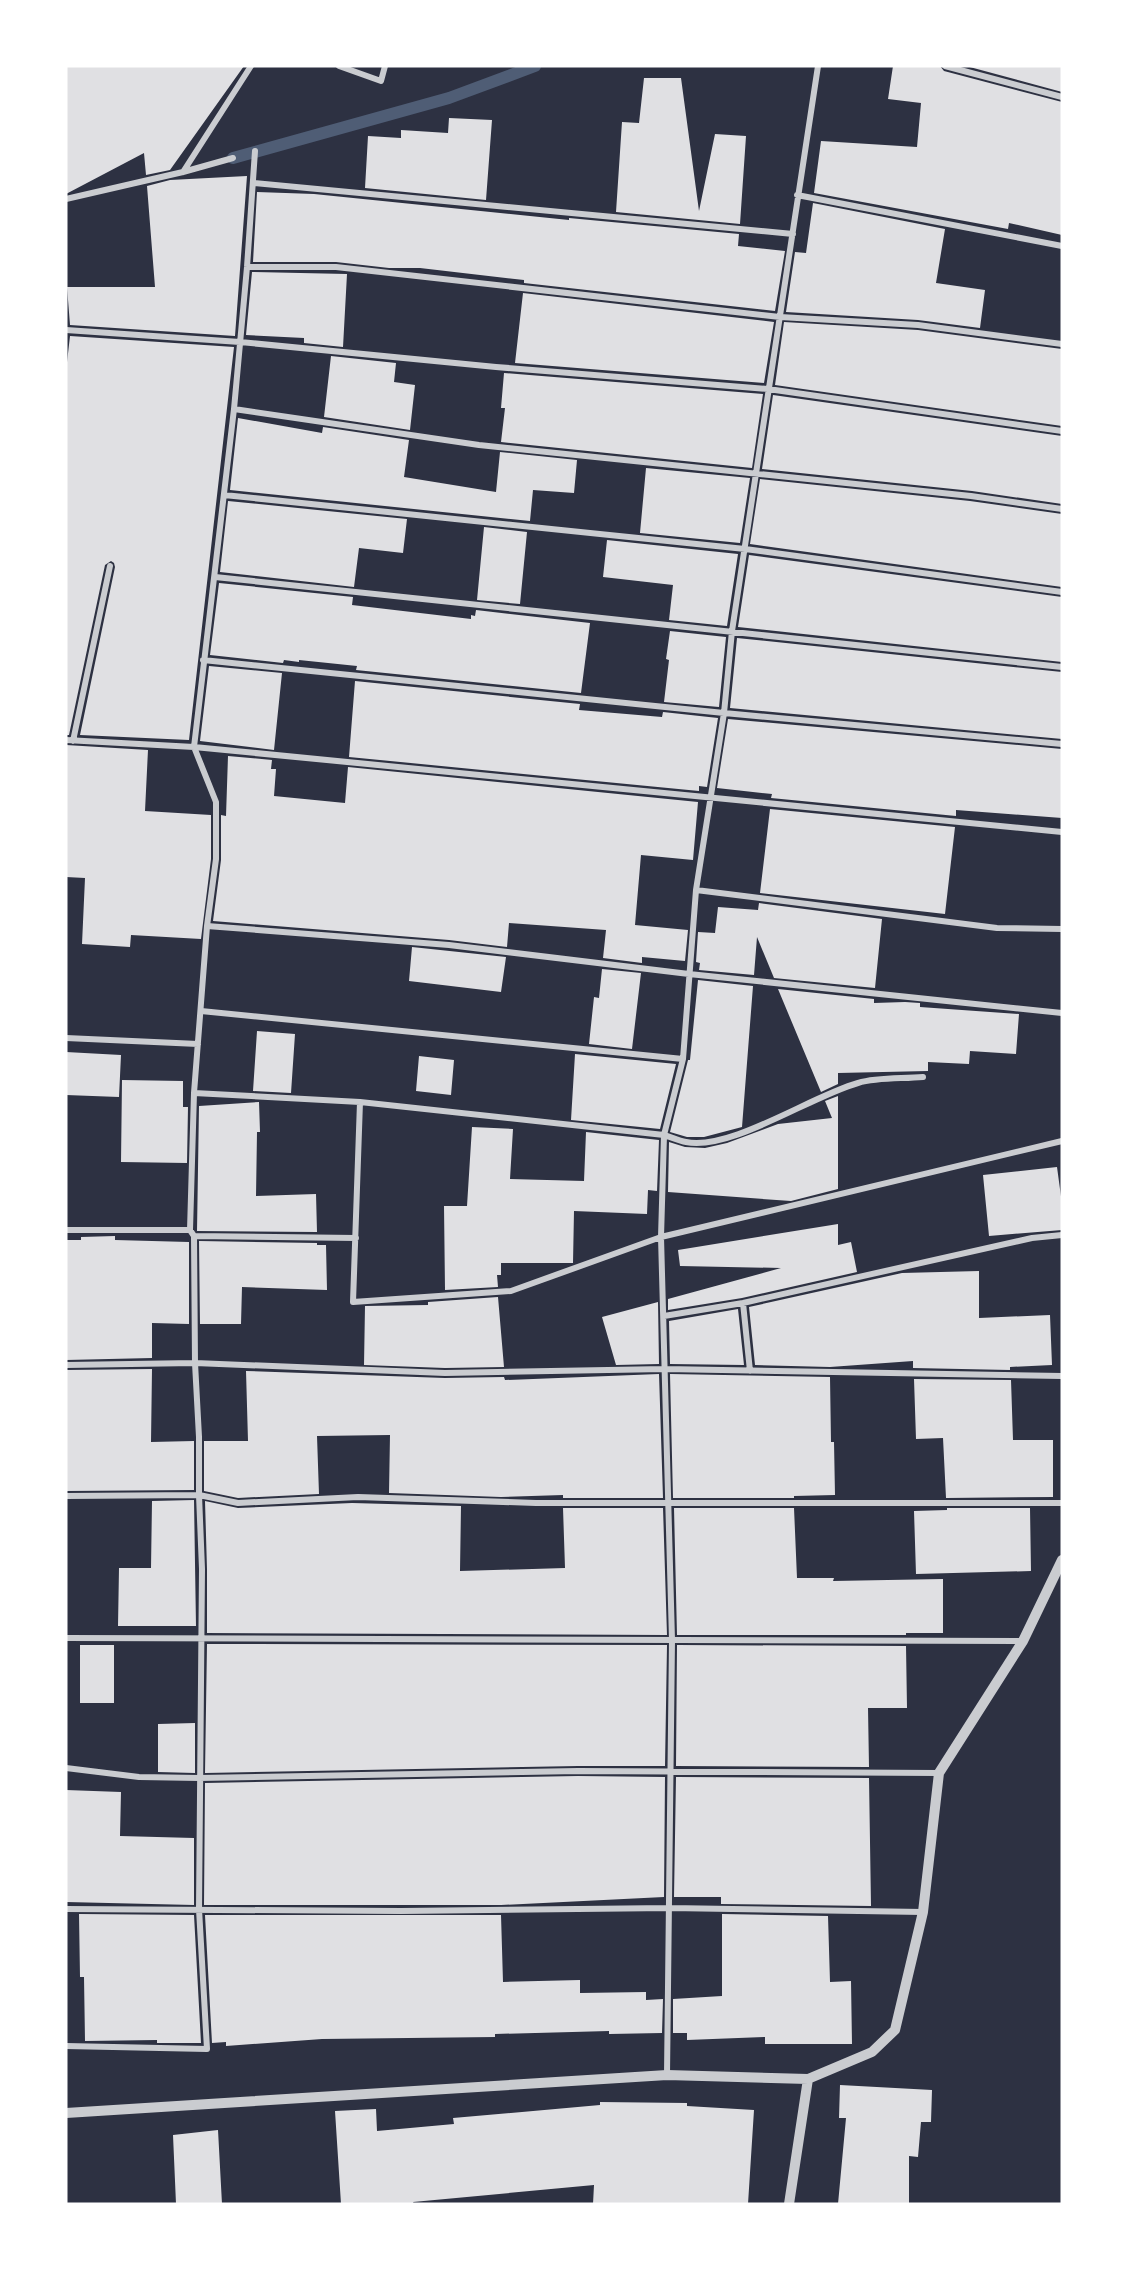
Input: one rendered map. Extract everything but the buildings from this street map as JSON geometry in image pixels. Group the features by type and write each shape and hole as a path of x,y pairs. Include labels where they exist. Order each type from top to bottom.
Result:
{"street":[{"path":"183,172 251,66"},
{"path":"339,66 381,81 385,66"},
{"path":"667,2075 672,1640 661,1237 664,1135 683,1059 696,890 724,713 732,631 818,66"},
{"path":"945,66 1062,97"},
{"path":"66,2046 207,2049 199,1909 198,1778 202,1569 192,1233 194,1093 207,926 216,860 216,802 194,747 234,409 255,151"},
{"path":"66,199 233,158"},
{"path":"254,183 793,234"},
{"path":"797,195 1062,246"},
{"path":"247,267 336,267 780,317 918,325 1062,345"},
{"path":"66,330 240,342 496,367 768,388 1062,431"},
{"path":"234,409 479,445 971,496 1062,509"},
{"path":"224,495 745,549 1062,592"},
{"path":"110,566 70,740 194,747 1062,832"},
{"path":"215,577 1062,667"},
{"path":"203,660 724,713 1062,744"},
{"path":"696,890 998,928 1062,929"},
{"path":"207,926 449,945 689,974 1062,1013"},
{"path":"201,1011 683,1059"},
{"path":"66,1038 198,1044"},
{"path":"194,1093 360,1102 664,1135 687,1143 710,1143 747,1131 860,1082 922,1077"},
{"path":"360,1102 353,1302 511,1291 661,1237 1062,1141"},
{"path":"66,1230 356,1238"},
{"path":"664,1316 743,1303 1032,1238 1062,1235"},
{"path":"743,1303 750,1371"},
{"path":"66,1365 195,1363 446,1373 665,1369 1062,1376"},
{"path":"66,1496 199,1495 238,1503 358,1497 536,1503 1062,1503"},
{"path":"66,2113 667,2075 808,2079 872,2052 895,2030 923,1912 939,1773 1023,1641 1062,1560"},
{"path":"66,1638 1023,1641"},
{"path":"66,1768 139,1778 578,1771 939,1773"},
{"path":"66,1909 400,1911 670,1908 923,1912"},
{"path":"789,2204 808,2079"}],"waterway":[{"path":"233,158 449,98 535,66"}]}
